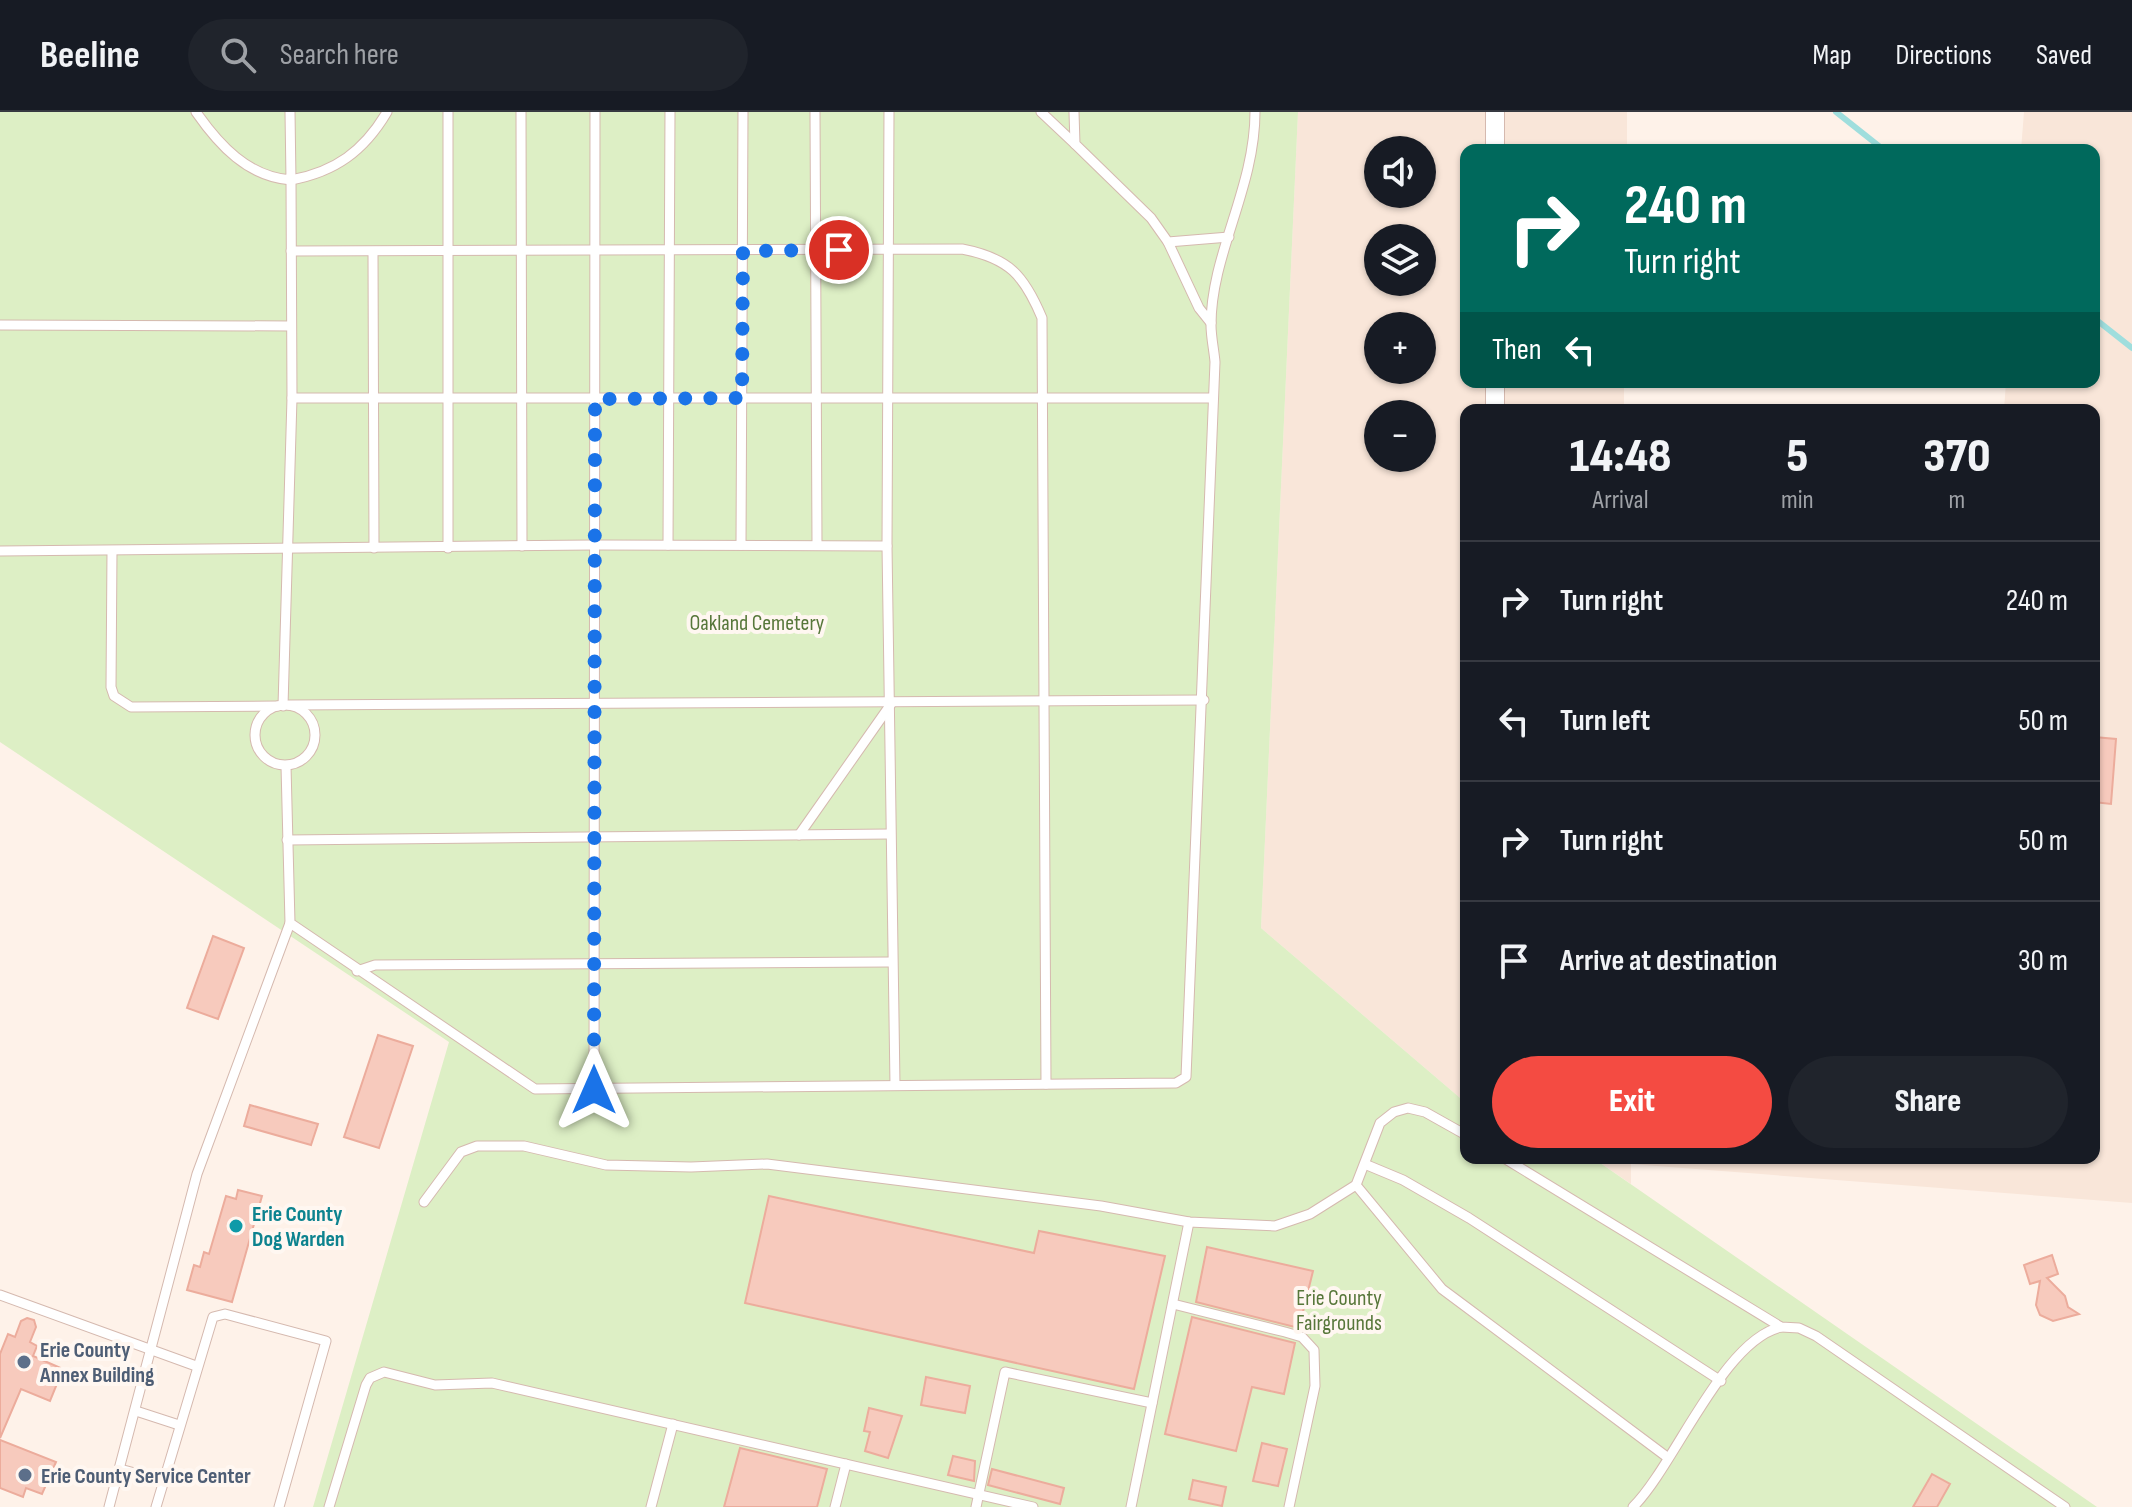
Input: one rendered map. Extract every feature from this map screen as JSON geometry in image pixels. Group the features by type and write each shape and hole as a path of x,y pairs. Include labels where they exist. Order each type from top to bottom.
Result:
{"street":[{"path":"1495,112 1495,144"}],"lane":[{"path":"196,112 209,131 250,168 270,179 291,180 334,167 357,152 387,112"},
{"path":"284,706 292,398 290,112"},
{"path":"448,112 448,548"},
{"path":"521,112 522,546"},
{"path":"594,1090 595,112"},
{"path":"668,545 670,112"},
{"path":"741,545 743,112"},
{"path":"815,112 817,545"},
{"path":"889,112 887,546 891,704 890,962 895,1085"},
{"path":"1041,112 1151,218 1168,242 1199,308 1211,323"},
{"path":"1074,112 1075,144"},
{"path":"290,923 535,1089 1176,1083 1186,1077 1204,700 1215,362 1211,323 1229,237 1245,190 1255,138 1255,112"},
{"path":"1168,242 1229,237"},
{"path":"291,251 962,249 990,254 1014,269 1031,292 1042,318 1046,1084"},
{"path":"373,252 374,548"},
{"path":"0,325 291,326"},
{"path":"292,398 1213,398"},
{"path":"0,551 594,545 887,546"},
{"path":"112,551 111,687 121,703 131,707 1204,700"},
{"path":"799,835 891,704"},
{"path":"284,706 307,714 315,733 310,752 296,764 286,766 277,765 261,754 255,736 261,717 284,706"},
{"path":"109,1507 197,1174 290,923 286,766"},
{"path":"287,840 890,834"},
{"path":"357,971 375,965 890,962"},
{"path":"424,1202 461,1152 477,1146 524,1146 617,1166 767,1164 1101,1206 1189,1222 1275,1226 1293,1222 1356,1185 1367,1165 1380,1123 1402,1108 1425,1112 1460,1132"},
{"path":"1514,1164 1781,1327"},
{"path":"1367,1165 1403,1180 1469,1218 1721,1381"},
{"path":"1356,1185 1442,1289 1667,1457"},
{"path":"1131,1507 1189,1222"},
{"path":"0,1295 196,1366"},
{"path":"1173,1304 1302,1337 1314,1350 1315,1386 1289,1507"},
{"path":"156,1507 213,1317 225,1314 326,1341 279,1507"},
{"path":"1633,1507 1650,1488 1667,1457 1721,1381 1759,1336 1781,1327 1799,1328 1816,1336 2065,1507"},
{"path":"976,1507 1005,1372 1152,1403"},
{"path":"329,1507 366,1385 377,1374 391,1373 435,1385 492,1383 1033,1507"},
{"path":"136,1411 179,1425"},
{"path":"651,1507 673,1424"},
{"path":"835,1507 846,1464"},
{"path":"120,1469 164,1481"}],"shaded area":[{"path":"1298,112 1627,112 1627,144 1460,144 1460,388 1624,388 1624,404 1460,404 1460,1098 1261,928"},
{"path":"2024,112 2132,112 2132,1203 1631,1164 2100,1164 2100,404 2004,404 2006,388 2100,388 2100,144 2021,144"},
{"path":"1602,1164 1631,1164 1631,1184"}],"green space":[{"name":"Oakland Cemetery","path":"0,112 1298,112 1261,928 1460,1098 1460,1164 1602,1164 2097,1507 313,1507 449,1042 0,742"}],"building":[{"path":"2100,738 2116,739 2111,804 2100,803"},
{"path":"213,936 244,948 218,1019 187,1008"},
{"path":"378,1035 413,1046 379,1148 344,1137"},
{"path":"250,1105 318,1124 311,1145 244,1126"},
{"name":"Erie County Dog Warden","path":"238,1190 262,1196 232,1302 187,1290 194,1265 200,1267 204,1252 209,1254 226,1196 236,1199"},
{"path":"769,1196 1034,1253 1039,1231 1165,1256 1134,1389 745,1303"},
{"path":"1207,1247 1313,1271 1299,1328 1196,1302"},
{"path":"2052,1255 2058,1274 2047,1278 2065,1296 2068,1307 2079,1314 2053,1321 2040,1315 2036,1305 2040,1281 2030,1284 2024,1265"},
{"path":"1192,1317 1295,1343 1284,1394 1252,1387 1236,1451 1165,1434"},
{"name":"Erie County Annex Building","path":"27,1318 34,1320 36,1327 30,1342 37,1346 33,1356 63,1369 50,1401 21,1389 0,1438 0,1354 8,1334 15,1337 21,1321"},
{"path":"926,1377 970,1386 965,1413 921,1405"},
{"path":"869,1408 902,1416 888,1458 865,1451 870,1432 864,1431"},
{"name":"Erie County Service Center","path":"0,1440 56,1462 42,1494 26,1488 23,1497 0,1488"},
{"path":"1262,1443 1287,1449 1278,1486 1253,1481"},
{"path":"740,1448 827,1469 817,1507 724,1507"},
{"path":"953,1456 975,1461 974,1481 948,1475"},
{"path":"992,1469 1064,1488 1060,1504 988,1485"},
{"path":"1932,1474 1950,1484 1937,1507 1913,1507"},
{"path":"1193,1480 1226,1487 1222,1506 1189,1499"}],"waterway":[{"path":"1836,112 1876,144"},
{"path":"2100,323 2132,348"}],"place":[{"name":"Erie County Dog Warden","path":"236,1226"},
{"name":"Erie County Annex Building","path":"24,1362"},
{"name":"Erie County Service Center","path":"25,1475"}],"route":[{"path":"594,1090 595,399 742,398 743,251 839,250"}],"park label":[{"name":"Erie County Fairgrounds","path":"1339,1310"}]}
